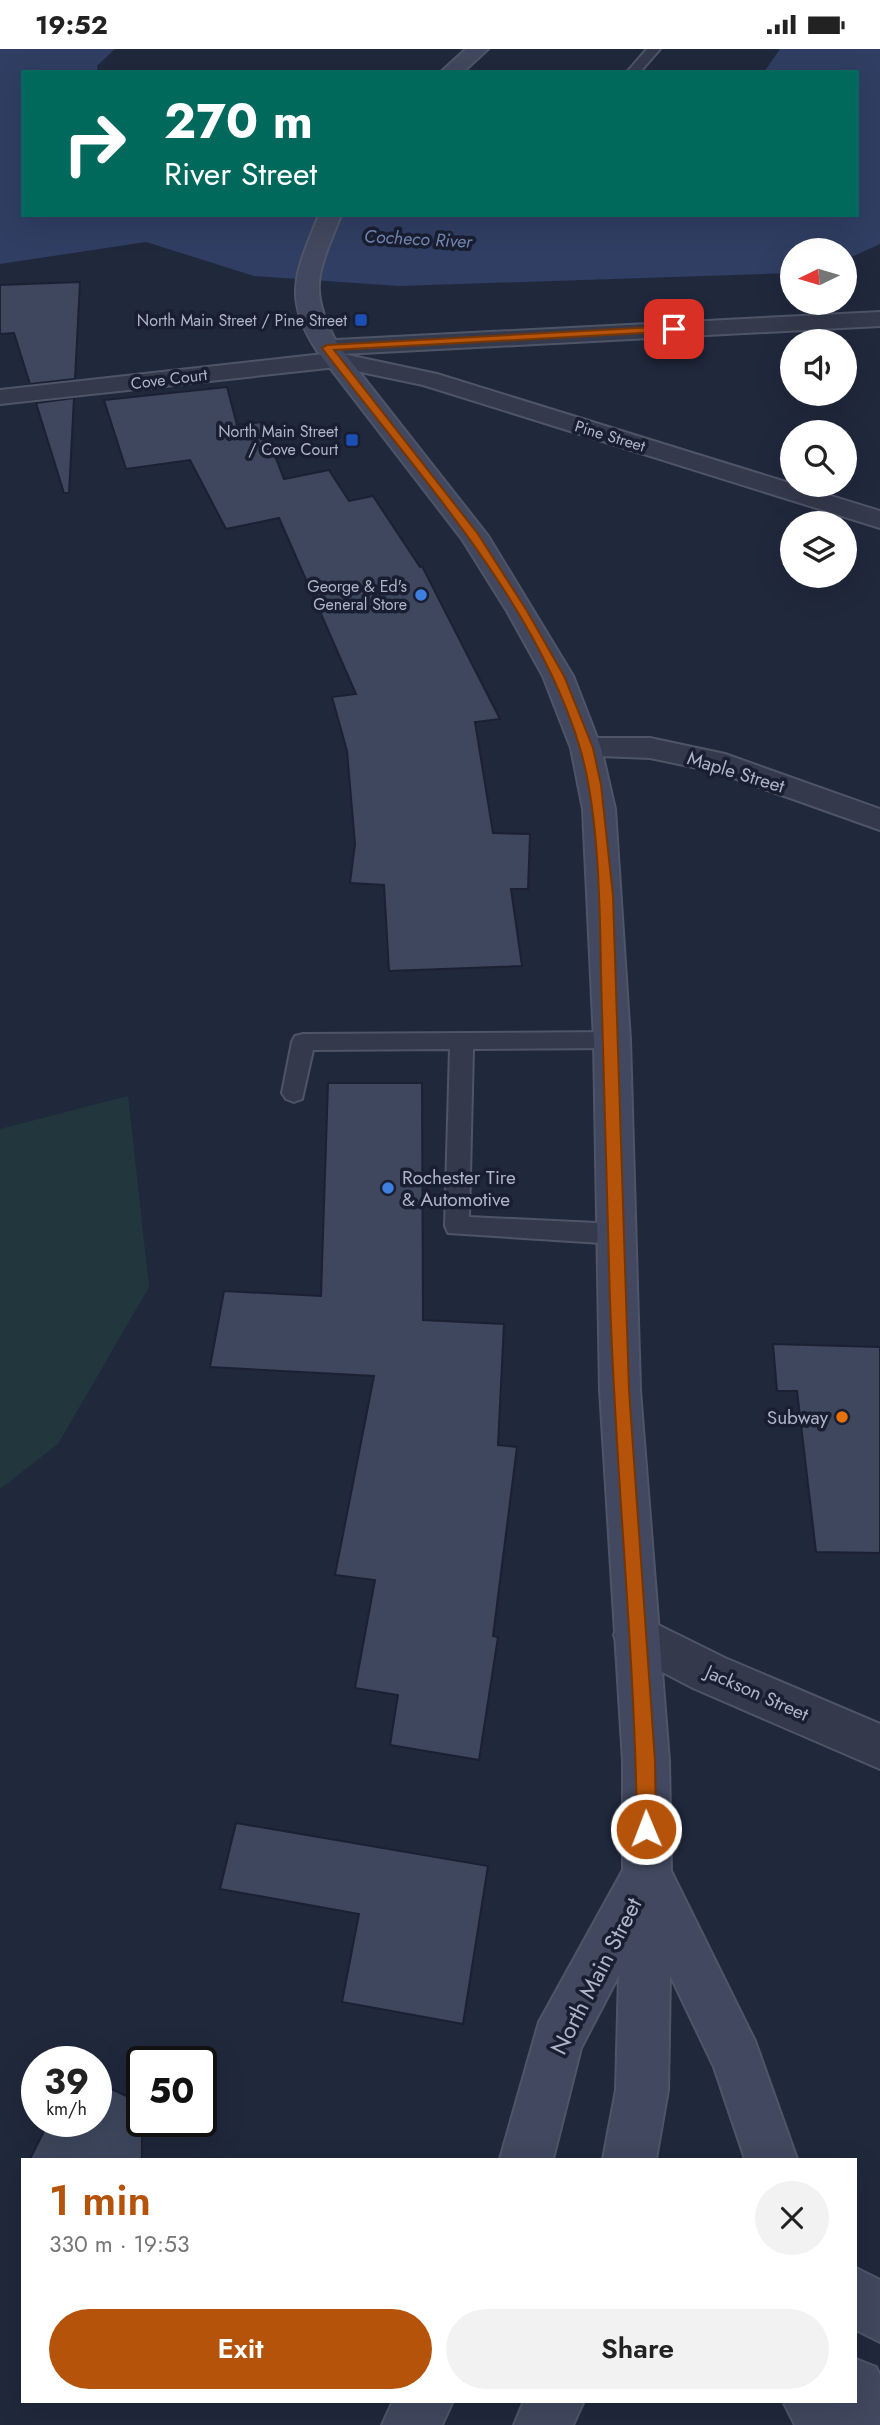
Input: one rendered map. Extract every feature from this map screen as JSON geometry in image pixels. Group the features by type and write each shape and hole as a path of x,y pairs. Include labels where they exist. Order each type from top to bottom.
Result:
{"main road":[{"path":"453,70 478,49"},
{"name":"North Main Street","path":"329,217 304,283 303,299 309,318 332,354 474,536 558,676 586,748 599,809 606,896 612,1040 620,1390 646,1761 647,1875 642,2090 629,2158"},
{"name":"North Main Street","path":"527,2158 557,2041 647,1875"},
{"name":"North Main Street","path":"647,1875 737,2059 771,2158"},
{"path":"857,2297 880,2315"},
{"path":"857,2390 870,2425"},
{"path":"411,2425 423,2403"},
{"path":"543,2425 554,2403"},
{"path":"814,2403 835,2425"}],"street":[{"path":"332,354 880,319"},
{"name":"Cove Court","path":"0,397 332,354"},
{"name":"Pine Street","path":"332,354 428,379 880,520"},
{"name":"Maple Street","path":"586,748 650,748 725,764 880,820"},
{"name":"Jackson Street","path":"636,1635 709,1673 880,1747"}],"lane":[{"path":"635,70 654,49"},
{"path":"295,1093 303,1042 612,1040"},
{"path":"462,1041 457,1226 617,1234"}],"shaded area":[{"path":"128,1096 149,1287 58,1444 0,1489 0,1129"}],"water":[{"name":"Cocheco River","path":"0,49 115,49 97,66 98,70 21,70 21,217 859,217 859,70 765,70 780,49 880,49 880,244 858,254 858,238 780,238 780,273 399,286 254,276 146,242 0,264"}],"building":[{"path":"80,282 75,379 30,384 14,333 0,334 0,285"},
{"path":"227,387 237,425 262,422 284,479 329,470 349,501 373,496 420,567 422,566 500,719 475,722 493,833 530,834 528,889 511,889 522,966 389,971 384,885 350,883 355,844 347,751 332,697 356,694 279,518 226,529 190,460 126,469 104,400"},
{"path":"74,398 69,493 64,493 36,403"},
{"path":"328,1083 422,1083 423,1320 504,1324 498,1445 517,1447 493,1636 498,1637 479,1760 390,1745 398,1695 355,1688 375,1580 335,1575 374,1376 210,1367 224,1291 321,1296"},
{"path":"773,1344 880,1347 880,1553 816,1552 797,1391 777,1391"},
{"path":"236,1823 488,1866 463,2024 342,2002 359,1914 220,1889"},
{"path":"112,2089 126,2096 126,2137 142,2137 142,2158 30,2158 41,2137 112,2137"}],"place":[{"name":"North Main Street / Pine Street","path":"361,320"},
{"name":"North Main Street / Cove Court","path":"352,440"},
{"name":"George & Ed's General Store","path":"421,595"},
{"name":"Rochester Tire & Automotive","path":"388,1188"},
{"name":"Subway","path":"842,1417"}],"route":[{"path":"646,1829 646,1761 620,1390 606,896 599,809 594,785 586,748 558,676 521,611 474,536 420,463 327,348 674,329"}]}
